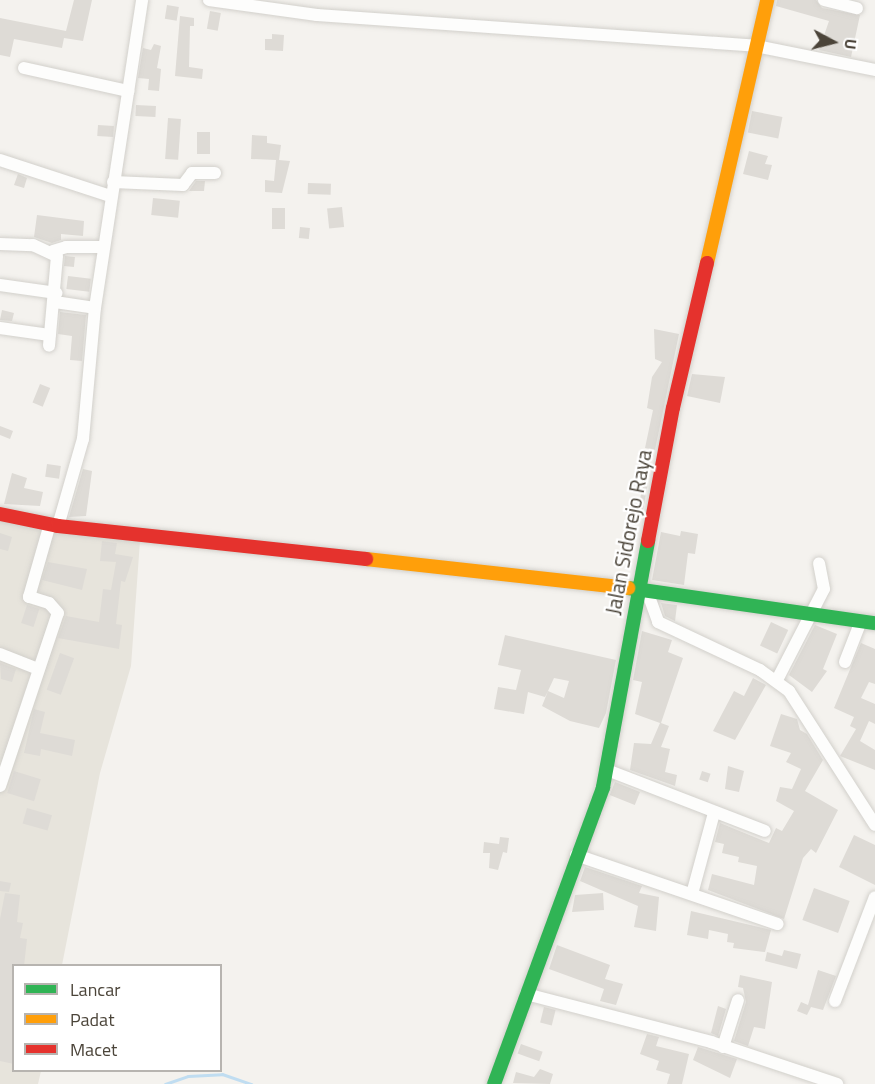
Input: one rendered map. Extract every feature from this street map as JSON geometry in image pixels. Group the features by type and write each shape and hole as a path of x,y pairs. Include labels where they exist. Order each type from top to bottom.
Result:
{"street":[{"path":"0,786 58,613 49,603 29,597 83,438 95,308 110,196 142,0"},
{"path":"209,0 317,15 756,46 875,70"},
{"name":"Jalan Sidorejo Raya","path":"495,1084 607,770 643,590 684,354 767,0"},
{"path":"824,0 857,8"},
{"path":"24,68 128,91"},
{"path":"0,160 110,196"},
{"path":"113,182 183,185 192,173 215,173"},
{"path":"0,244 33,245 53,251 66,247 104,247"},
{"path":"0,328 49,340 58,262 53,251"},
{"path":"0,285 95,308"},
{"path":"0,514 54,525 643,590 875,623"},
{"path":"777,680 825,589 819,563"},
{"path":"643,590 658,622 777,680 809,718 875,825"},
{"path":"845,662 861,621"},
{"path":"0,654 38,669"},
{"path":"607,770 765,831"},
{"path":"692,894 714,813"},
{"path":"576,855 778,924"},
{"path":"835,1001 875,897"},
{"path":"526,994 723,1047 837,1084"},
{"path":"723,1047 738,1000"}],"shaded area":[{"path":"0,519 140,541 131,666 100,773 62,964 12,964 12,1072 41,1072 38,1084 0,1084"}],"building":[{"path":"74,0 92,0 83,41 64,38 62,48 14,39 10,57 0,55 0,18 66,31"},
{"path":"777,0 816,0 822,8 860,15 851,57 819,50 829,21 776,6"},
{"path":"167,5 179,7 177,21 165,19"},
{"path":"210,11 221,13 218,31 207,29"},
{"path":"180,16 194,18 194,26 190,26 189,67 203,69 202,79 175,76"},
{"path":"272,34 284,35 283,51 265,50 265,39 272,39"},
{"path":"154,44 161,46 157,68 161,69 159,91 148,90 149,79 138,78 143,48 151,50"},
{"path":"136,105 156,106 155,117 135,116"},
{"path":"752,111 782,117 778,139 748,133"},
{"path":"168,118 181,119 178,160 165,159"},
{"path":"98,125 114,126 113,137 97,136"},
{"path":"197,132 210,132 210,154 197,154"},
{"path":"252,135 267,136 267,143 281,145 279,160 290,161 282,193 265,192 265,180 274,181 276,160 251,159"},
{"path":"749,151 768,156 765,164 772,165 768,180 743,174"},
{"path":"18,174 27,178 24,188 14,185"},
{"path":"196,181 205,181 204,191 189,191"},
{"path":"308,183 331,184 331,195 308,194"},
{"path":"153,198 180,201 178,218 151,215"},
{"path":"342,207 344,227 329,228 327,209"},
{"path":"272,208 285,208 285,229 272,229"},
{"path":"37,215 84,221 83,236 61,234 61,240 52,243 34,237"},
{"path":"300,227 310,228 309,239 299,238"},
{"path":"65,256 75,257 74,267 64,266"},
{"path":"68,276 91,279 89,292 66,289"},
{"path":"2,310 14,313 12,321 0,320"},
{"path":"60,312 86,315 82,361 70,360 72,336 58,334"},
{"path":"654,329 679,334 655,450 645,448 653,410 647,408 652,377 662,362 655,359"},
{"path":"692,374 725,377 720,403 687,396"},
{"path":"40,384 50,388 43,407 33,403"},
{"path":"0,426 13,431 10,439 0,435"},
{"path":"47,464 61,466 59,479 45,477"},
{"path":"83,469 92,471 86,516 69,517"},
{"path":"12,473 27,478 24,488 43,492 40,506 4,504"},
{"path":"644,482 648,483 643,510 637,511"},
{"path":"681,531 698,534 695,554 688,553 684,585 652,580 661,532 680,536"},
{"path":"0,533 12,537 8,551 0,549"},
{"path":"102,541 117,543 115,554 133,557 125,582 121,581 116,624 122,625 119,649 58,638 66,616 99,622 103,589 111,590 116,562 100,561"},
{"path":"48,562 87,569 82,590 42,580"},
{"path":"661,603 677,605 675,621 665,616"},
{"path":"27,605 39,609 33,627 21,623"},
{"path":"771,622 788,630 777,654 760,646"},
{"path":"815,625 837,634 823,669 827,671 812,692 789,675"},
{"path":"642,631 672,640 668,652 683,658 661,723 669,726 661,747 670,749 665,772 677,775 675,786 630,770 634,743 651,744 660,723 635,714 642,682 633,680"},
{"path":"505,635 616,660 606,713 599,728 570,721 542,706 548,691 545,697 528,692 524,714 494,709 498,687 516,690 521,670 498,665","holes":["554,678 569,681 564,698 548,691"]},
{"path":"861,643 875,649 875,684 869,682 861,698 875,704 875,724 869,721 860,741 875,750 875,770 840,756 856,729 850,726 854,717 834,708"},
{"path":"60,653 74,658 61,695 47,690"},
{"path":"0,663 16,669 12,682 1,679"},
{"path":"753,678 766,685 735,740 713,731 734,691 744,696"},
{"path":"34,709 45,712 40,733 75,740 72,756 41,749 40,756 24,753"},
{"path":"781,714 797,719 800,730 807,734 823,760 805,791 838,810 816,853 811,849 803,858 784,919 708,890 712,874 754,885 757,866 738,862 739,857 722,853 724,844 715,842 720,823 769,843 776,828 782,831 794,811 776,801 780,787 792,789 801,769 786,762 791,753 770,746"},
{"path":"728,766 744,771 739,792 725,789"},
{"path":"14,771 41,779 34,801 7,793"},
{"path":"702,771 711,774 708,782 699,780"},
{"path":"615,782 640,792 635,805 610,795"},
{"path":"27,808 52,815 48,831 23,823"},
{"path":"854,835 875,845 875,885 839,867"},
{"path":"500,837 509,838 507,853 503,852 498,870 489,868 490,853 483,853 484,842 499,844"},
{"path":"585,867 642,886 639,893 659,897 656,931 634,927 638,906 580,881"},
{"path":"0,881 11,883 9,892 0,891"},
{"path":"814,888 850,901 838,933 802,920"},
{"path":"5,893 20,895 17,922 23,923 20,938 27,939 24,964 12,964 12,1064 0,1061 0,919"},
{"path":"603,893 604,910 572,912 575,895"},
{"path":"691,911 771,930 765,952 733,948 734,943 727,942 728,934 709,930 708,939 687,935"},
{"path":"557,945 610,965 605,979 623,984 616,1005 600,1001 604,989 549,969"},
{"path":"784,950 801,954 797,969 765,961 767,952 782,956"},
{"path":"818,970 836,976 823,1010 811,1007 807,1015 797,1011 801,1002 808,1005"},
{"path":"740,975 772,982 765,1029 754,1027 748,1046 734,1041 746,1002 743,988 738,987"},
{"path":"718,1006 726,1009 718,1036 711,1033"},
{"path":"544,1007 556,1010 552,1025 540,1023"},
{"path":"647,1034 659,1037 656,1046 689,1054 682,1084 667,1084 670,1074 656,1070 659,1061 640,1054"},
{"path":"521,1044 543,1052 539,1061 518,1053"},
{"path":"698,1047 737,1059 730,1078 693,1060"},
{"path":"540,1069 553,1074 550,1084 513,1083 516,1072 534,1077"}],"waterway":[{"path":"165,1084 188,1076 222,1074 251,1084"}],"traffic: fast":[{"path":"494,1084 603,787 648,541"},
{"path":"628,588 875,623"}],"traffic: slow":[{"path":"707,263 767,0"},
{"path":"366,559 628,588"}],"traffic: jam":[{"path":"648,541 673,408 707,263"},
{"path":"0,514 58,526 366,559"}]}
